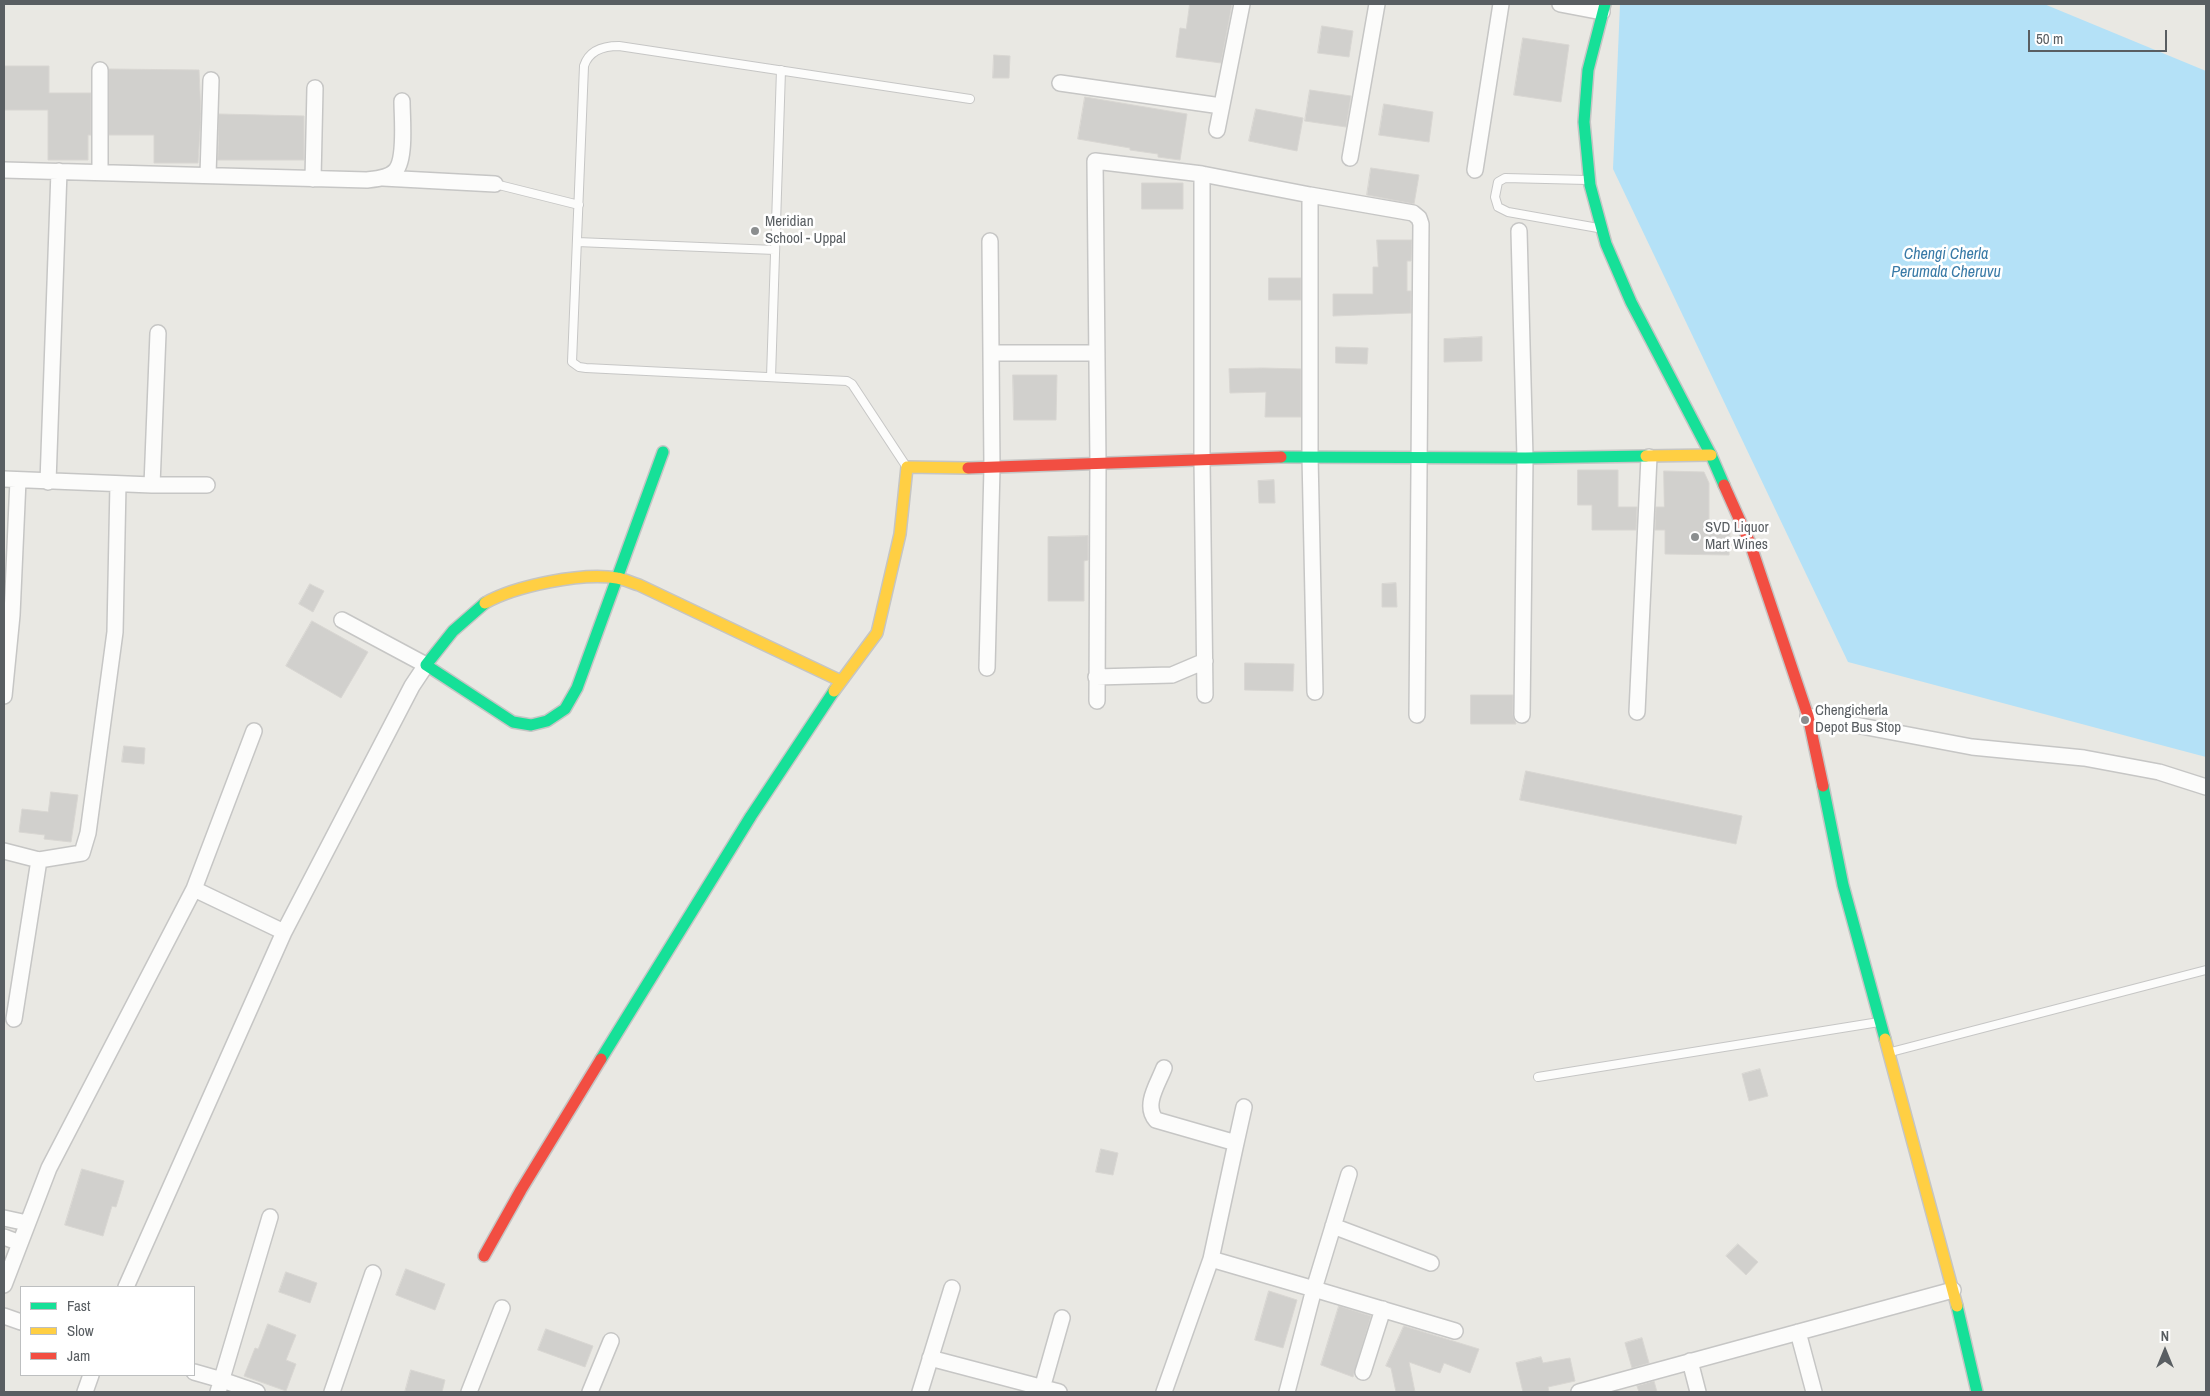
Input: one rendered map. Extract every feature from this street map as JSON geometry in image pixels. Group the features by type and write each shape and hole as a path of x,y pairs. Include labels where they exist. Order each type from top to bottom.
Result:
{"street":[{"path":"1217,130 1242,4"},
{"path":"1350,158 1376,4"},
{"path":"1475,170 1501,4"},
{"path":"1560,4 1603,8 1588,70 1584,122 1589,180 1606,244 1631,302 1711,455 1750,543 1808,716 1844,885 1953,1290 1977,1392"},
{"path":"100,70 100,172"},
{"path":"208,175 211,80"},
{"path":"1060,83 1221,106"},
{"path":"313,179 315,88"},
{"path":"383,178 396,170 401,156 402,101"},
{"path":"1097,701 1098,464 1095,161 1202,174 1413,213 1419,218 1422,224 1417,715"},
{"path":"4,170 313,179 367,180 383,178 495,184"},
{"path":"48,482 59,171"},
{"path":"1202,174 1202,460 1205,695"},
{"path":"1310,195 1310,456 1315,692"},
{"path":"1519,231 1525,458 1522,714"},
{"path":"987,668 992,468 990,241"},
{"path":"152,485 158,333"},
{"path":"991,353 1097,353"},
{"path":"342,620 426,665 513,722 530,725 547,721 565,709 577,688 663,452"},
{"path":"484,1256 520,1190 751,816 841,681 877,633 900,534 907,467 992,468 1310,456 1525,458 1711,455"},
{"path":"1637,712 1648,457"},
{"path":"4,696 12,606 11,480 207,485"},
{"path":"4,851 39,860 82,853 88,833 115,632 118,484"},
{"path":"126,1286 284,932 412,686 444,641 475,610 488,601 526,588 585,577 616,578 659,594 739,634 841,681"},
{"path":"1096,677 1172,675 1205,661"},
{"path":"1808,716 1972,747 2103,762 2159,772 2206,787"},
{"path":"4,1285 49,1168 194,889 254,731"},
{"path":"14,1019 39,860"},
{"path":"194,889 284,932"},
{"path":"1164,1068 1149,1106 1150,1114 1156,1120 1236,1143"},
{"path":"1167,1391 1211,1258 1244,1107"},
{"path":"1288,1392 1314,1288 1349,1174"},
{"path":"4,1218 27,1223"},
{"path":"220,1386 270,1218"},
{"path":"1333,1226 1431,1263"},
{"path":"4,1237 20,1243"},
{"path":"1211,1258 1455,1331"},
{"path":"332,1392 373,1273"},
{"path":"920,1392 952,1288"},
{"path":"1579,1392 1953,1290"},
{"path":"469,1392 502,1308"},
{"path":"1363,1372 1383,1309"},
{"path":"4,1316 20,1322"},
{"path":"1041,1390 1062,1318"},
{"path":"1798,1332 1814,1392"},
{"path":"590,1392 611,1341"},
{"path":"930,1358 1041,1390 1059,1392"},
{"path":"1690,1361 1698,1392"},
{"path":"195,1373 220,1386 257,1392"},
{"path":"85,1392 91,1376"}],"lane":[{"path":"907,467 852,384 847,381 579,366 572,362 584,66 587,58 600,49 619,46 970,99"},
{"path":"771,377 781,70"},
{"path":"1589,180 1505,178 1498,182 1495,198 1498,207 1508,212 1602,228"},
{"path":"495,184 579,205"},
{"path":"577,242 775,250"},
{"path":"1889,1052 2206,970"},
{"path":"1538,1077 1880,1022"}],"water":[{"name":"Chengi Cherla Perumala Cheruvu","path":"1620,4 2044,4 2206,71 2206,757 1848,662 1613,169"}],"building":[{"path":"1190,4 1232,4 1221,63 1176,57 1180,28 1186,29"},
{"path":"1322,26 1353,31 1349,57 1318,53"},
{"path":"1523,38 1569,45 1561,102 1514,95"},
{"path":"994,55 1010,56 1009,78 993,78"},
{"path":"5,66 49,66 49,93 91,93 91,135 88,135 88,160 48,160 48,110 4,110"},
{"path":"109,69 199,70 201,114 198,163 154,163 154,135 109,135"},
{"path":"1310,90 1351,96 1346,127 1305,121"},
{"path":"1085,97 1187,114 1180,160 1158,157 1158,154 1130,150 1130,148 1078,139"},
{"path":"1384,104 1433,112 1429,142 1379,135"},
{"path":"1256,109 1303,118 1297,151 1249,141"},
{"path":"219,114 304,116 304,160 218,160"},
{"path":"1371,168 1419,175 1414,204 1367,195"},
{"path":"1142,183 1183,183 1183,209 1142,209"},
{"path":"1377,240 1412,240 1411,261 1407,261 1407,291 1411,291 1411,313 1333,316 1333,294 1373,294 1373,267 1378,267"},
{"path":"1269,278 1301,278 1301,300 1269,300"},
{"path":"1482,337 1482,361 1444,362 1444,339"},
{"path":"1336,347 1368,348 1367,364 1336,363"},
{"path":"1229,369 1301,369 1301,417 1265,417 1266,392 1230,393"},
{"path":"1013,375 1057,375 1056,420 1014,420"},
{"path":"1578,470 1618,470 1618,507 1637,507 1636,530 1592,530 1592,505 1578,505"},
{"path":"1664,471 1704,472 1709,483 1709,525 1728,525 1730,530 1729,555 1665,554 1665,530 1655,530 1656,507 1664,507"},
{"path":"1274,480 1275,503 1259,503 1258,481"},
{"path":"1088,536 1088,560 1084,561 1084,601 1048,601 1048,537"},
{"path":"1396,583 1397,607 1382,607 1382,584"},
{"path":"310,584 324,591 313,612 299,604"},
{"path":"312,621 368,652 341,698 286,666"},
{"path":"1245,663 1294,664 1293,691 1245,690"},
{"path":"1471,695 1513,695 1513,715 1516,724 1471,724"},
{"path":"124,746 145,748 144,764 122,762"},
{"path":"1526,771 1742,816 1736,844 1520,800"},
{"path":"51,792 78,795 71,842 44,839 45,835 19,832 22,809 48,812"},
{"path":"1760,1069 1768,1096 1749,1101 1742,1074"},
{"path":"1101,1149 1118,1153 1113,1175 1096,1172"},
{"path":"82,1169 124,1181 116,1207 112,1206 103,1236 65,1225"},
{"path":"1738,1244 1758,1262 1746,1275 1726,1256"},
{"path":"406,1269 445,1284 435,1310 396,1295"},
{"path":"286,1272 317,1283 310,1303 279,1292"},
{"path":"1269,1291 1297,1300 1283,1348 1255,1340"},
{"path":"1339,1306 1371,1316 1353,1377 1321,1365"},
{"path":"268,1324 296,1335 286,1360 296,1364 286,1391 244,1376 255,1348 258,1349"},
{"path":"1404,1326 1479,1349 1470,1373 1444,1363 1440,1373 1409,1362 1415,1392 1396,1392 1391,1368 1386,1366"},
{"path":"546,1329 593,1346 585,1367 538,1350"},
{"path":"1642,1338 1649,1363 1632,1368 1625,1343"},
{"path":"1541,1357 1543,1363 1570,1358 1575,1381 1548,1387 1549,1392 1523,1392 1516,1363"},
{"path":"411,1370 445,1380 442,1392 405,1392"},
{"path":"1654,1381 1657,1392 1639,1392 1637,1386"}],"traffic: fast":[{"path":"1605,4 1588,70 1584,122 1590,185 1606,244 1631,302 1711,455 1724,485"},
{"path":"485,603 453,631 426,665 513,722 531,725 547,721 565,709 577,688 663,452"},
{"path":"1281,457 1525,458 1646,456"},
{"path":"601,1059 751,816 834,691"},
{"path":"1823,786 1843,885 1885,1039"},
{"path":"1957,1306 1977,1392"}],"traffic: slow":[{"path":"1646,456 1711,455"},
{"path":"834,691 877,633 900,534 907,467 968,468"},
{"path":"485,603 513,591 549,582 586,577 620,579 639,585 841,681"},
{"path":"1885,1039 1957,1306"}],"traffic: jam":[{"path":"968,468 1281,457"},
{"path":"1724,485 1750,543 1808,716 1823,786"},
{"path":"484,1256 521,1190 601,1059"}],"place":[{"name":"Meridian School - Uppal","path":"755,231"},
{"name":"SVD Liquor Mart Wines","path":"1695,537"},
{"name":"Chengicherla Depot Bus Stop","path":"1805,720"}]}
